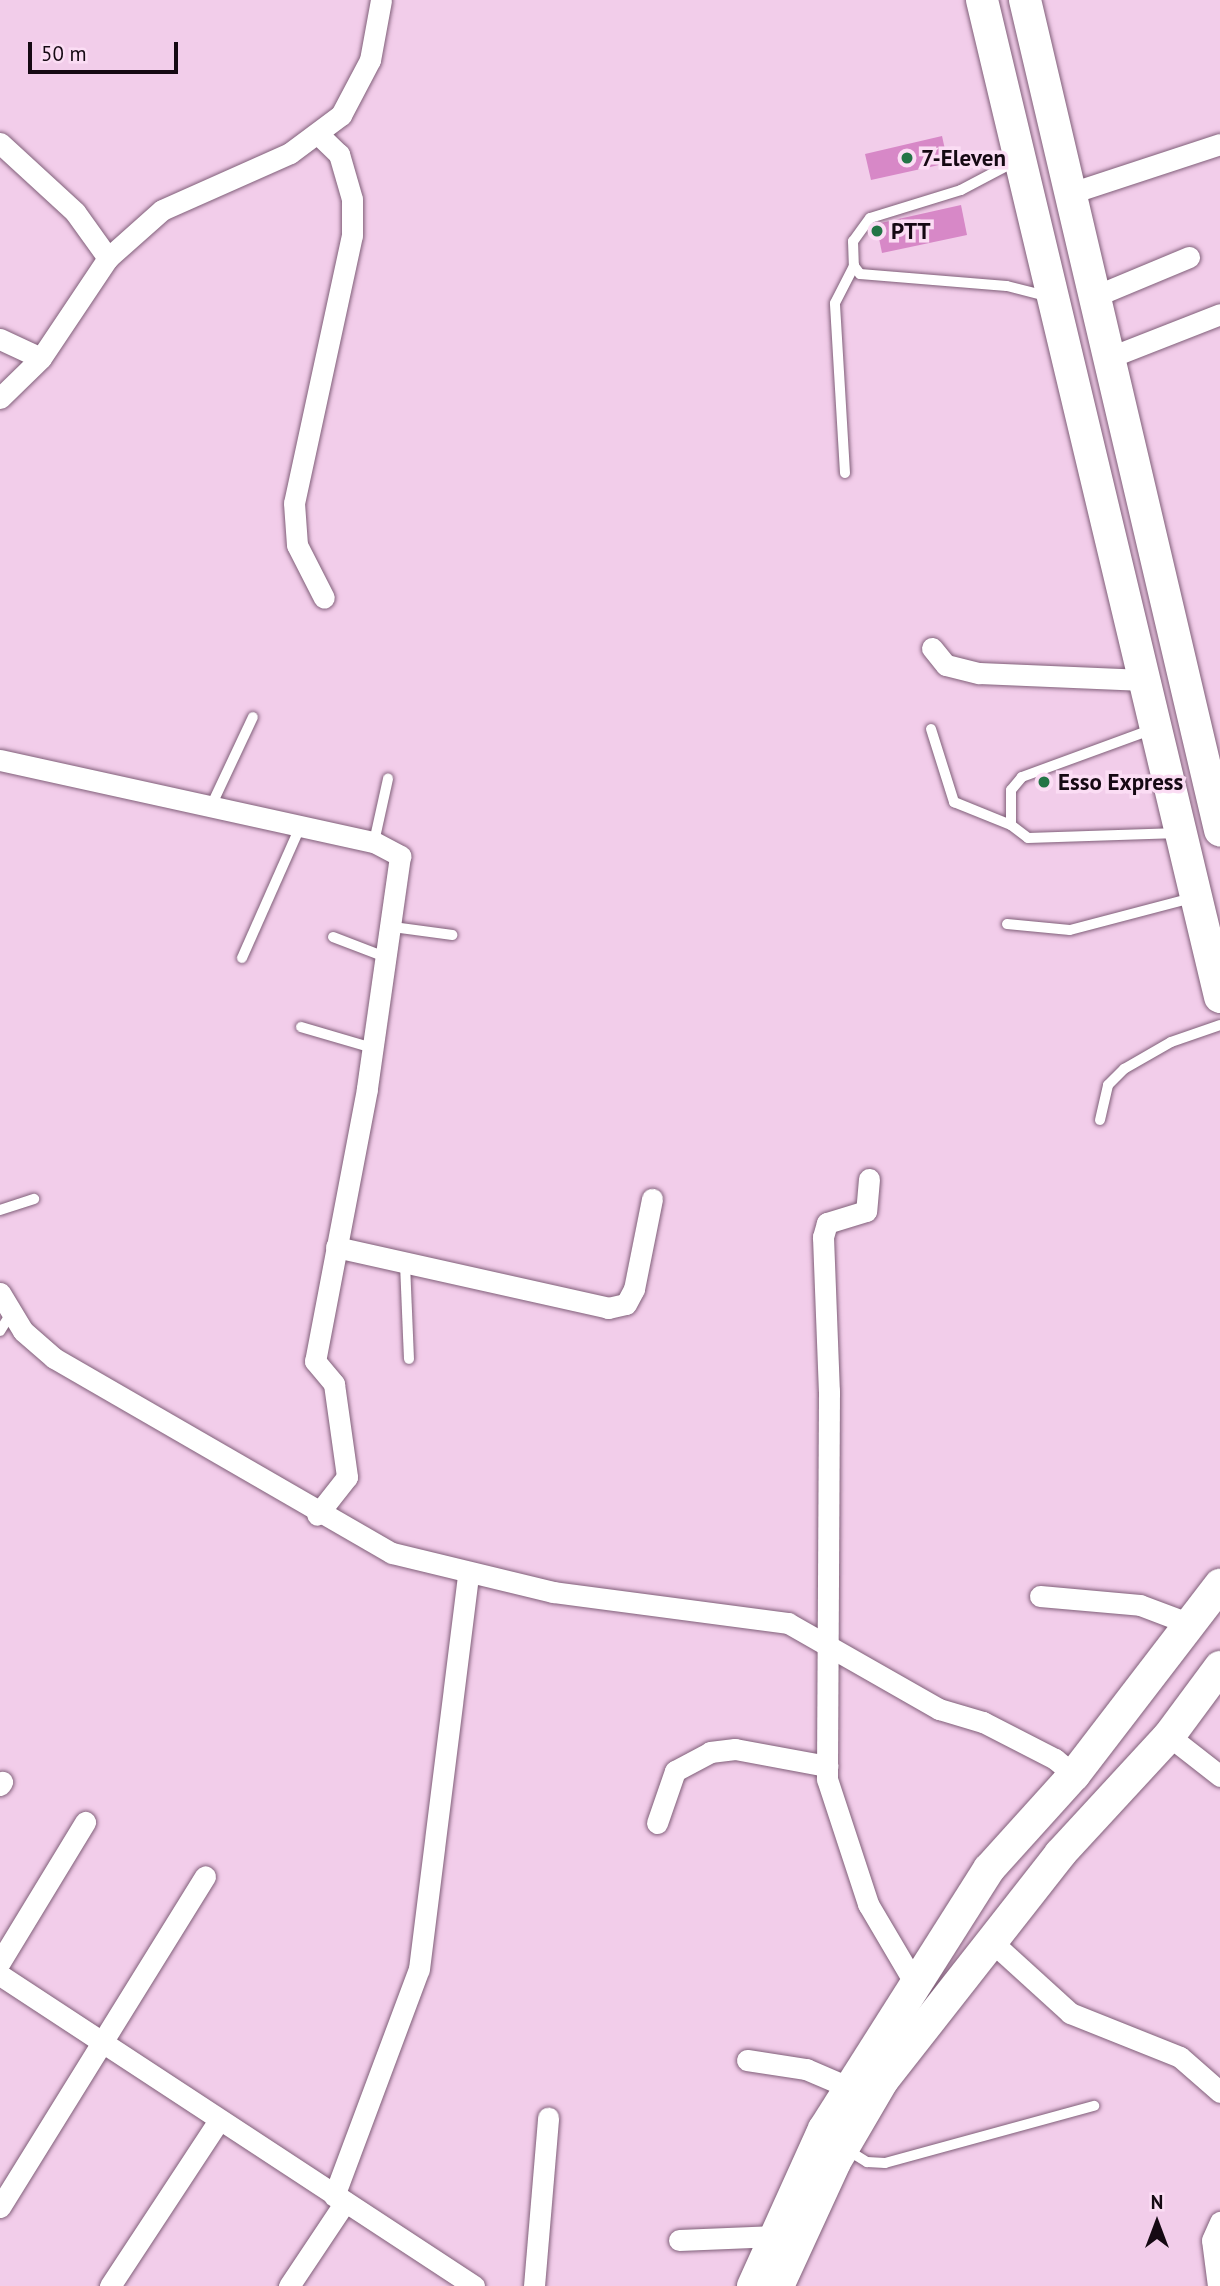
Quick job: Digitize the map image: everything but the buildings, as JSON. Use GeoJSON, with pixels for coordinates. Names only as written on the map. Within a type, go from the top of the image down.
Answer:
{"type":"FeatureCollection","features":[{"type":"Feature","properties":{"kind":"main road"},"geometry":{"type":"LineString","coordinates":[[982,0],[1220,997]]}},
{"type":"Feature","properties":{"kind":"main road"},"geometry":{"type":"LineString","coordinates":[[1025,0],[1068,194],[1220,830]]}},
{"type":"Feature","properties":{"kind":"main road"},"geometry":{"type":"LineString","coordinates":[[753,2286],[848,2087],[989,1869],[1074,1775],[1193,1625],[1220,1585]]}},
{"type":"Feature","properties":{"kind":"main road"},"geometry":{"type":"LineString","coordinates":[[778,2286],[843,2148],[883,2080],[991,1941],[1169,1736],[1220,1667]]}},
{"type":"Feature","properties":{"kind":"street"},"geometry":{"type":"LineString","coordinates":[[0,398],[41,358],[108,258],[162,210],[319,135],[341,115],[370,60],[381,0]]}},
{"type":"Feature","properties":{"kind":"street"},"geometry":{"type":"LineString","coordinates":[[319,135],[338,154],[352,199],[352,235],[294,503],[298,545],[324,598]]}},
{"type":"Feature","properties":{"kind":"street"},"geometry":{"type":"LineString","coordinates":[[0,143],[75,212],[108,258]]}},
{"type":"Feature","properties":{"kind":"street"},"geometry":{"type":"LineString","coordinates":[[1068,194],[1220,144]]}},
{"type":"Feature","properties":{"kind":"street"},"geometry":{"type":"LineString","coordinates":[[1093,297],[1189,257]]}},
{"type":"Feature","properties":{"kind":"street"},"geometry":{"type":"LineString","coordinates":[[1108,358],[1220,314]]}},
{"type":"Feature","properties":{"kind":"street"},"geometry":{"type":"LineString","coordinates":[[0,339],[41,358]]}},
{"type":"Feature","properties":{"kind":"street"},"geometry":{"type":"LineString","coordinates":[[932,648],[946,665],[979,673],[1144,680]]}},
{"type":"Feature","properties":{"kind":"street"},"geometry":{"type":"LineString","coordinates":[[0,760],[212,804],[374,842],[400,856],[393,927],[373,1048],[315,1361],[334,1384],[347,1477],[317,1515]]}},
{"type":"Feature","properties":{"kind":"street"},"geometry":{"type":"LineString","coordinates":[[869,1179],[866,1211],[827,1223],[823,1237],[829,1391],[827,1766],[840,1828],[869,1904],[914,1982]]}},
{"type":"Feature","properties":{"kind":"street"},"geometry":{"type":"LineString","coordinates":[[336,1247],[608,1308],[626,1304],[652,1199]]}},
{"type":"Feature","properties":{"kind":"street"},"geometry":{"type":"LineString","coordinates":[[0,1293],[12,1312],[54,1358],[317,1515],[392,1553],[468,1574],[553,1592],[733,1612],[826,1640],[939,1709],[983,1722],[1074,1775]]}},
{"type":"Feature","properties":{"kind":"street"},"geometry":{"type":"LineString","coordinates":[[289,2286],[340,2199],[419,1969],[468,1574]]}},
{"type":"Feature","properties":{"kind":"street"},"geometry":{"type":"LineString","coordinates":[[1040,1596],[1140,1605],[1193,1625]]}},
{"type":"Feature","properties":{"kind":"street"},"geometry":{"type":"LineString","coordinates":[[1169,1736],[1220,1776]]}},
{"type":"Feature","properties":{"kind":"street"},"geometry":{"type":"LineString","coordinates":[[657,1823],[675,1771],[710,1752],[735,1749],[827,1766]]}},
{"type":"Feature","properties":{"kind":"street"},"geometry":{"type":"LineString","coordinates":[[0,1962],[85,1822]]}},
{"type":"Feature","properties":{"kind":"street"},"geometry":{"type":"LineString","coordinates":[[0,2207],[105,2045],[205,1876]]}},
{"type":"Feature","properties":{"kind":"street"},"geometry":{"type":"LineString","coordinates":[[991,1941],[1070,2013],[1180,2057],[1220,2092]]}},
{"type":"Feature","properties":{"kind":"street"},"geometry":{"type":"LineString","coordinates":[[0,1975],[474,2286]]}},
{"type":"Feature","properties":{"kind":"street"},"geometry":{"type":"LineString","coordinates":[[747,2060],[806,2069],[848,2087]]}},
{"type":"Feature","properties":{"kind":"street"},"geometry":{"type":"LineString","coordinates":[[534,2286],[548,2118]]}},
{"type":"Feature","properties":{"kind":"street"},"geometry":{"type":"LineString","coordinates":[[110,2286],[219,2120]]}},
{"type":"Feature","properties":{"kind":"street"},"geometry":{"type":"LineString","coordinates":[[1218,2286],[1212,2240],[1220,2222]]}},
{"type":"Feature","properties":{"kind":"street"},"geometry":{"type":"LineString","coordinates":[[679,2240],[776,2236]]}},
{"type":"Feature","properties":{"kind":"lane"},"geometry":{"type":"LineString","coordinates":[[845,474],[835,303],[854,265],[853,241],[870,218],[961,190],[1007,170],[1018,158]]}},
{"type":"Feature","properties":{"kind":"lane"},"geometry":{"type":"LineString","coordinates":[[854,265],[860,274],[1007,286],[1052,298]]}},
{"type":"Feature","properties":{"kind":"lane"},"geometry":{"type":"LineString","coordinates":[[212,804],[253,718]]}},
{"type":"Feature","properties":{"kind":"lane"},"geometry":{"type":"LineString","coordinates":[[1011,825],[1011,790],[1022,777],[1156,728]]}},
{"type":"Feature","properties":{"kind":"lane"},"geometry":{"type":"LineString","coordinates":[[931,729],[954,802],[1011,825],[1028,838],[1181,832]]}},
{"type":"Feature","properties":{"kind":"lane"},"geometry":{"type":"LineString","coordinates":[[374,842],[388,779]]}},
{"type":"Feature","properties":{"kind":"lane"},"geometry":{"type":"LineString","coordinates":[[242,958],[301,825]]}},
{"type":"Feature","properties":{"kind":"lane"},"geometry":{"type":"LineString","coordinates":[[1007,924],[1070,930],[1196,897]]}},
{"type":"Feature","properties":{"kind":"lane"},"geometry":{"type":"LineString","coordinates":[[393,927],[452,935]]}},
{"type":"Feature","properties":{"kind":"lane"},"geometry":{"type":"LineString","coordinates":[[333,937],[388,958]]}},
{"type":"Feature","properties":{"kind":"lane"},"geometry":{"type":"LineString","coordinates":[[1100,1120],[1108,1085],[1124,1069],[1171,1042],[1220,1025]]}},
{"type":"Feature","properties":{"kind":"lane"},"geometry":{"type":"LineString","coordinates":[[301,1027],[373,1048]]}},
{"type":"Feature","properties":{"kind":"lane"},"geometry":{"type":"LineString","coordinates":[[0,1210],[34,1199]]}},
{"type":"Feature","properties":{"kind":"lane"},"geometry":{"type":"LineString","coordinates":[[405,1264],[409,1359]]}},
{"type":"Feature","properties":{"kind":"lane"},"geometry":{"type":"LineString","coordinates":[[0,1331],[12,1312]]}},
{"type":"Feature","properties":{"kind":"lane"},"geometry":{"type":"LineString","coordinates":[[843,2148],[867,2162],[885,2163],[1094,2106]]}},
{"type":"Feature","properties":{"kind":"place","name":"7-Eleven"},"geometry":{"type":"Point","coordinates":[907,158]}},
{"type":"Feature","properties":{"kind":"place","name":"PTT"},"geometry":{"type":"Point","coordinates":[877,231]}},
{"type":"Feature","properties":{"kind":"place","name":"Esso Express"},"geometry":{"type":"Point","coordinates":[1044,782]}}]}
